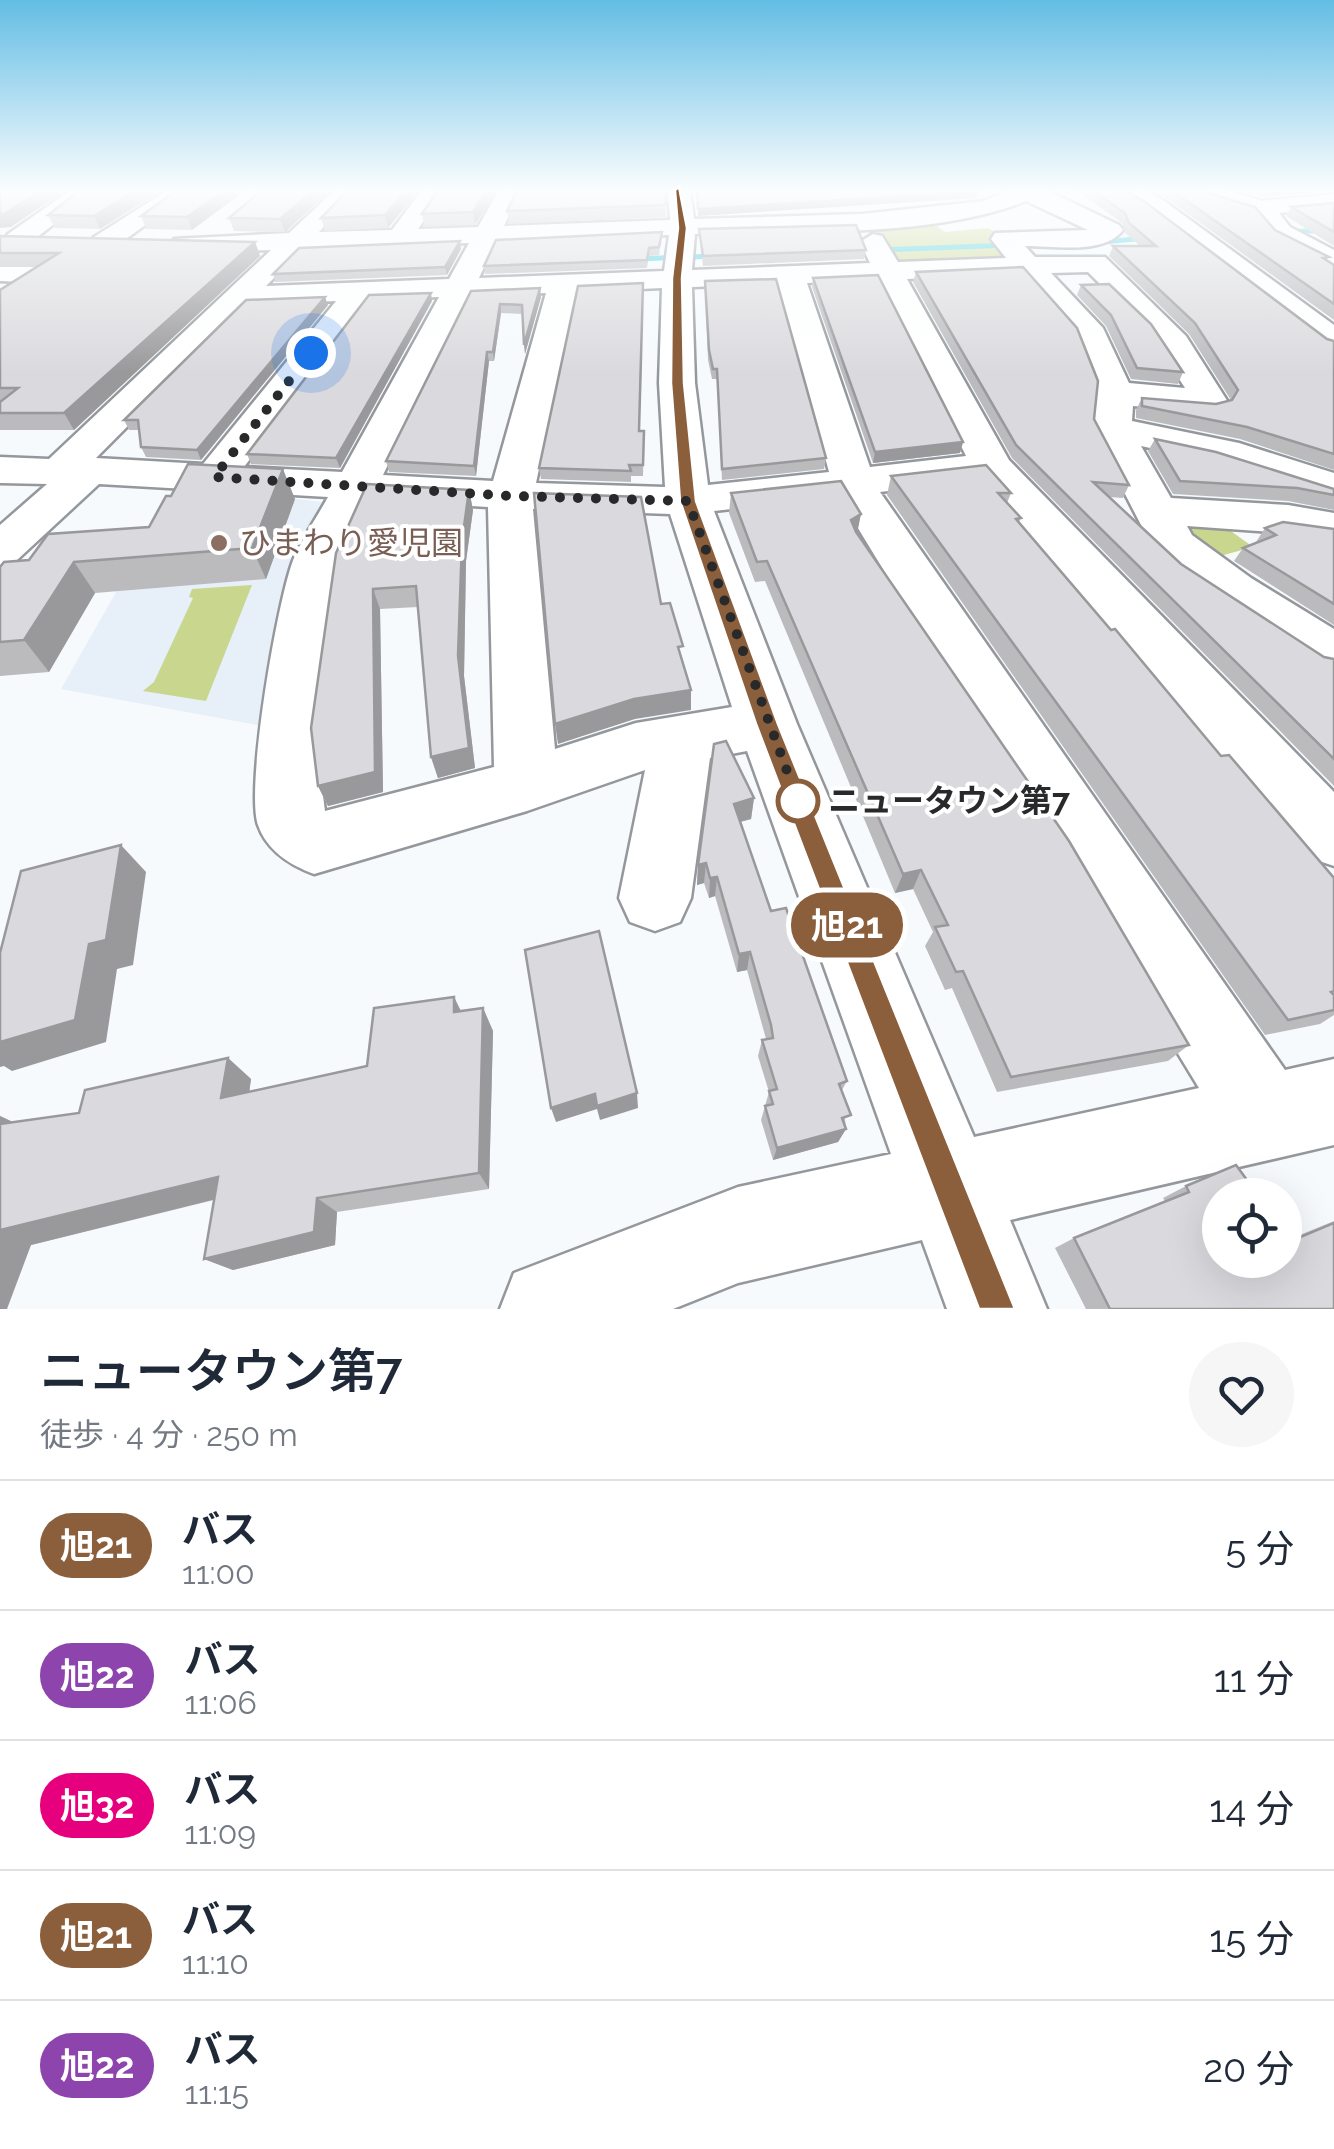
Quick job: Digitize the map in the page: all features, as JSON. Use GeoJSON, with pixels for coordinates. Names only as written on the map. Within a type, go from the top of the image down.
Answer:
{"type":"FeatureCollection","features":[{"type":"Feature","properties":{"kind":"street"},"geometry":{"type":"LineString","coordinates":[[0,550],[243,282],[283,251]]}},
{"type":"Feature","properties":{"kind":"street"},"geometry":{"type":"LineString","coordinates":[[478,251],[317,561],[286,749],[290,822],[314,844],[527,785],[636,747],[767,724]]}},
{"type":"Feature","properties":{"kind":"street"},"geometry":{"type":"LineString","coordinates":[[243,282],[360,291],[562,283],[646,251]]}},
{"type":"Feature","properties":{"kind":"street"},"geometry":{"type":"LineString","coordinates":[[680,251],[677,383],[688,501],[767,724],[997,1309]]}},
{"type":"Feature","properties":{"kind":"street"},"geometry":{"type":"LineString","coordinates":[[550,1309],[738,1235],[1301,1110],[854,485],[783,251]]}},
{"type":"Feature","properties":{"kind":"street"},"geometry":{"type":"LineString","coordinates":[[878,251],[992,466],[1069,532],[1334,836]]}},
{"type":"Feature","properties":{"kind":"street"},"geometry":{"type":"LineString","coordinates":[[964,251],[1029,264],[1095,263],[1160,322],[1196,369],[1210,402],[1114,412]]}},
{"type":"Feature","properties":{"kind":"street"},"geometry":{"type":"LineString","coordinates":[[1016,251],[1091,334],[1150,521],[1172,544],[1233,590],[1334,654]]}},
{"type":"Feature","properties":{"kind":"street"},"geometry":{"type":"LineString","coordinates":[[1216,251],[1334,341]]}},
{"type":"Feature","properties":{"kind":"street"},"geometry":{"type":"LineString","coordinates":[[0,272],[139,277]]}},
{"type":"Feature","properties":{"kind":"street"},"geometry":{"type":"LineString","coordinates":[[527,785],[510,544],[511,496],[562,283]]}},
{"type":"Feature","properties":{"kind":"street"},"geometry":{"type":"LineString","coordinates":[[214,477],[360,291]]}},
{"type":"Feature","properties":{"kind":"street"},"geometry":{"type":"LineString","coordinates":[[1114,412],[1184,440],[1253,456],[1334,488]]}},
{"type":"Feature","properties":{"kind":"street"},"geometry":{"type":"LineString","coordinates":[[0,470],[38,474],[76,469],[356,488],[688,501],[854,485],[992,466]]}},
{"type":"Feature","properties":{"kind":"street"},"geometry":{"type":"LineString","coordinates":[[1150,521],[1288,519],[1334,527]]}},
{"type":"Feature","properties":{"kind":"street"},"geometry":{"type":"LineString","coordinates":[[655,898],[682,739]]}},
{"type":"Feature","properties":{"kind":"shaded area"},"geometry":{"type":"Polygon","coordinates":[[[177,485],[330,503],[273,728],[61,689],[177,485]]]}},
{"type":"Feature","properties":{"kind":"green space"},"geometry":{"type":"Polygon","coordinates":[[[886,251],[1003,251],[1010,257],[901,262],[886,251]]]}},
{"type":"Feature","properties":{"kind":"green space"},"geometry":{"type":"Polygon","coordinates":[[[1166,522],[1224,526],[1253,547],[1202,561],[1166,522]]]}},
{"type":"Feature","properties":{"kind":"green space"},"geometry":{"type":"Polygon","coordinates":[[[252,585],[206,701],[143,691],[154,682],[193,598],[189,597],[192,589],[252,585]]]}},
{"type":"Feature","properties":{"kind":"building"},"geometry":{"type":"Polygon","coordinates":[[[245,251],[64,413],[0,413],[0,402],[18,388],[0,388],[0,290],[59,253],[0,253],[245,251]]]}},
{"type":"Feature","properties":{"kind":"building"},"geometry":{"type":"Polygon","coordinates":[[[296,251],[454,251],[445,267],[273,274],[296,251]]]}},
{"type":"Feature","properties":{"kind":"building"},"geometry":{"type":"Polygon","coordinates":[[[491,251],[648,251],[647,260],[484,266],[491,251]]]}},
{"type":"Feature","properties":{"kind":"building"},"geometry":{"type":"Polygon","coordinates":[[[702,251],[836,251],[703,256],[702,251]]]}},
{"type":"Feature","properties":{"kind":"building"},"geometry":{"type":"Polygon","coordinates":[[[1118,251],[1210,251],[1334,341],[1334,454],[1247,427],[1142,406],[1142,398],[1216,404],[1232,400],[1238,390],[1195,323],[1118,251]]]}},
{"type":"Feature","properties":{"kind":"building"},"geometry":{"type":"Polygon","coordinates":[[[1258,251],[1317,251],[1329,257],[1323,258],[1334,265],[1334,304],[1258,251]]]}},
{"type":"Feature","properties":{"kind":"building"},"geometry":{"type":"Polygon","coordinates":[[[1023,267],[1077,328],[1098,381],[1094,419],[1129,485],[1093,482],[1181,564],[1324,657],[1334,659],[1334,759],[1016,445],[916,272],[1023,267]]]}},
{"type":"Feature","properties":{"kind":"building"},"geometry":{"type":"Polygon","coordinates":[[[878,275],[963,442],[875,452],[813,278],[878,275]]]}},
{"type":"Feature","properties":{"kind":"building"},"geometry":{"type":"Polygon","coordinates":[[[776,279],[826,458],[722,469],[717,369],[713,369],[709,350],[705,281],[776,279]]]}},
{"type":"Feature","properties":{"kind":"building"},"geometry":{"type":"Polygon","coordinates":[[[643,283],[639,431],[644,431],[643,465],[629,465],[631,471],[539,468],[578,286],[643,283]]]}},
{"type":"Feature","properties":{"kind":"building"},"geometry":{"type":"Polygon","coordinates":[[[1109,284],[1151,324],[1183,372],[1137,368],[1111,315],[1081,285],[1109,284]]]}},
{"type":"Feature","properties":{"kind":"building"},"geometry":{"type":"Polygon","coordinates":[[[540,288],[524,345],[522,305],[500,304],[493,352],[487,352],[474,466],[386,461],[471,291],[540,288]]]}},
{"type":"Feature","properties":{"kind":"building"},"geometry":{"type":"Polygon","coordinates":[[[431,293],[336,458],[247,454],[369,295],[431,293]]]}},
{"type":"Feature","properties":{"kind":"building"},"geometry":{"type":"Polygon","coordinates":[[[325,297],[197,450],[141,447],[138,420],[124,420],[246,300],[325,297]]]}},
{"type":"Feature","properties":{"kind":"building"},"geometry":{"type":"Polygon","coordinates":[[[1155,439],[1216,452],[1334,489],[1334,495],[1297,488],[1180,481],[1155,439]]]}},
{"type":"Feature","properties":{"kind":"building"},"geometry":{"type":"Polygon","coordinates":[[[188,464],[283,469],[252,548],[74,562],[24,640],[0,642],[0,567],[4,562],[29,560],[48,534],[149,527],[188,464]]]}},
{"type":"Feature","properties":{"kind":"building"},"geometry":{"type":"Polygon","coordinates":[[[986,465],[1011,493],[998,493],[1021,518],[1016,519],[1221,756],[1229,755],[1334,878],[1334,1010],[1288,1020],[891,476],[986,465]]]}},
{"type":"Feature","properties":{"kind":"building"},"geometry":{"type":"Polygon","coordinates":[[[841,481],[861,514],[851,520],[856,532],[1069,841],[1189,1045],[1011,1077],[963,971],[956,972],[935,927],[948,925],[921,870],[903,874],[767,561],[757,562],[731,493],[841,481]]]}},
{"type":"Feature","properties":{"kind":"building"},"geometry":{"type":"Polygon","coordinates":[[[367,484],[469,490],[462,541],[458,656],[469,748],[431,757],[416,586],[373,589],[375,772],[318,786],[311,728],[336,553],[367,484]]]}},
{"type":"Feature","properties":{"kind":"building"},"geometry":{"type":"Polygon","coordinates":[[[534,493],[641,497],[661,604],[670,603],[691,690],[634,699],[555,724],[534,493]]]}},
{"type":"Feature","properties":{"kind":"building"},"geometry":{"type":"Polygon","coordinates":[[[1283,522],[1334,529],[1334,604],[1243,548],[1276,535],[1265,528],[1283,522]]]}},
{"type":"Feature","properties":{"kind":"building"},"geometry":{"type":"Polygon","coordinates":[[[726,741],[754,798],[734,804],[771,911],[786,908],[847,1081],[839,1084],[851,1115],[842,1118],[846,1129],[777,1148],[765,1106],[773,1104],[769,1091],[777,1089],[762,1040],[773,1038],[771,1025],[750,952],[739,954],[717,877],[710,878],[706,863],[698,865],[714,744],[726,741]]]}},
{"type":"Feature","properties":{"kind":"building"},"geometry":{"type":"Polygon","coordinates":[[[121,845],[106,940],[89,944],[75,1020],[0,1042],[0,953],[21,871],[121,845]]]}},
{"type":"Feature","properties":{"kind":"building"},"geometry":{"type":"Polygon","coordinates":[[[599,931],[637,1093],[597,1106],[595,1094],[551,1108],[525,950],[599,931]]]}},
{"type":"Feature","properties":{"kind":"building"},"geometry":{"type":"Polygon","coordinates":[[[454,997],[454,1012],[483,1008],[479,1173],[317,1198],[314,1232],[204,1259],[218,1177],[0,1230],[0,1124],[79,1113],[85,1090],[228,1058],[221,1098],[367,1066],[374,1008],[454,997]]]}},
{"type":"Feature","properties":{"kind":"building"},"geometry":{"type":"Polygon","coordinates":[[[1236,1165],[1246,1178],[1205,1178],[1236,1165]]]}},
{"type":"Feature","properties":{"kind":"building"},"geometry":{"type":"Polygon","coordinates":[[[1202,1179],[1202,1278],[1302,1278],[1302,1236],[1334,1223],[1334,1309],[1110,1309],[1074,1238],[1189,1192],[1186,1186],[1202,1179]]]}},
{"type":"Feature","properties":{"kind":"waterway"},"geometry":{"type":"LineString","coordinates":[[634,259],[715,256]]}},
{"type":"Feature","properties":{"kind":"bus line","name":"旭21"},"geometry":{"type":"LineString","coordinates":[[680,251],[677,383],[688,501],[767,724],[997,1309]]}},
{"type":"Feature","properties":{"kind":"place","name":"ひまわり愛児園"},"geometry":{"type":"Point","coordinates":[219,543]}},
{"type":"Feature","properties":{"kind":"place","name":"ニュータウン第7"},"geometry":{"type":"Point","coordinates":[798,801]}},
{"type":"Feature","properties":{"kind":"route"},"geometry":{"type":"LineString","coordinates":[[311,353],[214,477],[511,496],[688,501],[798,801]]}}]}
